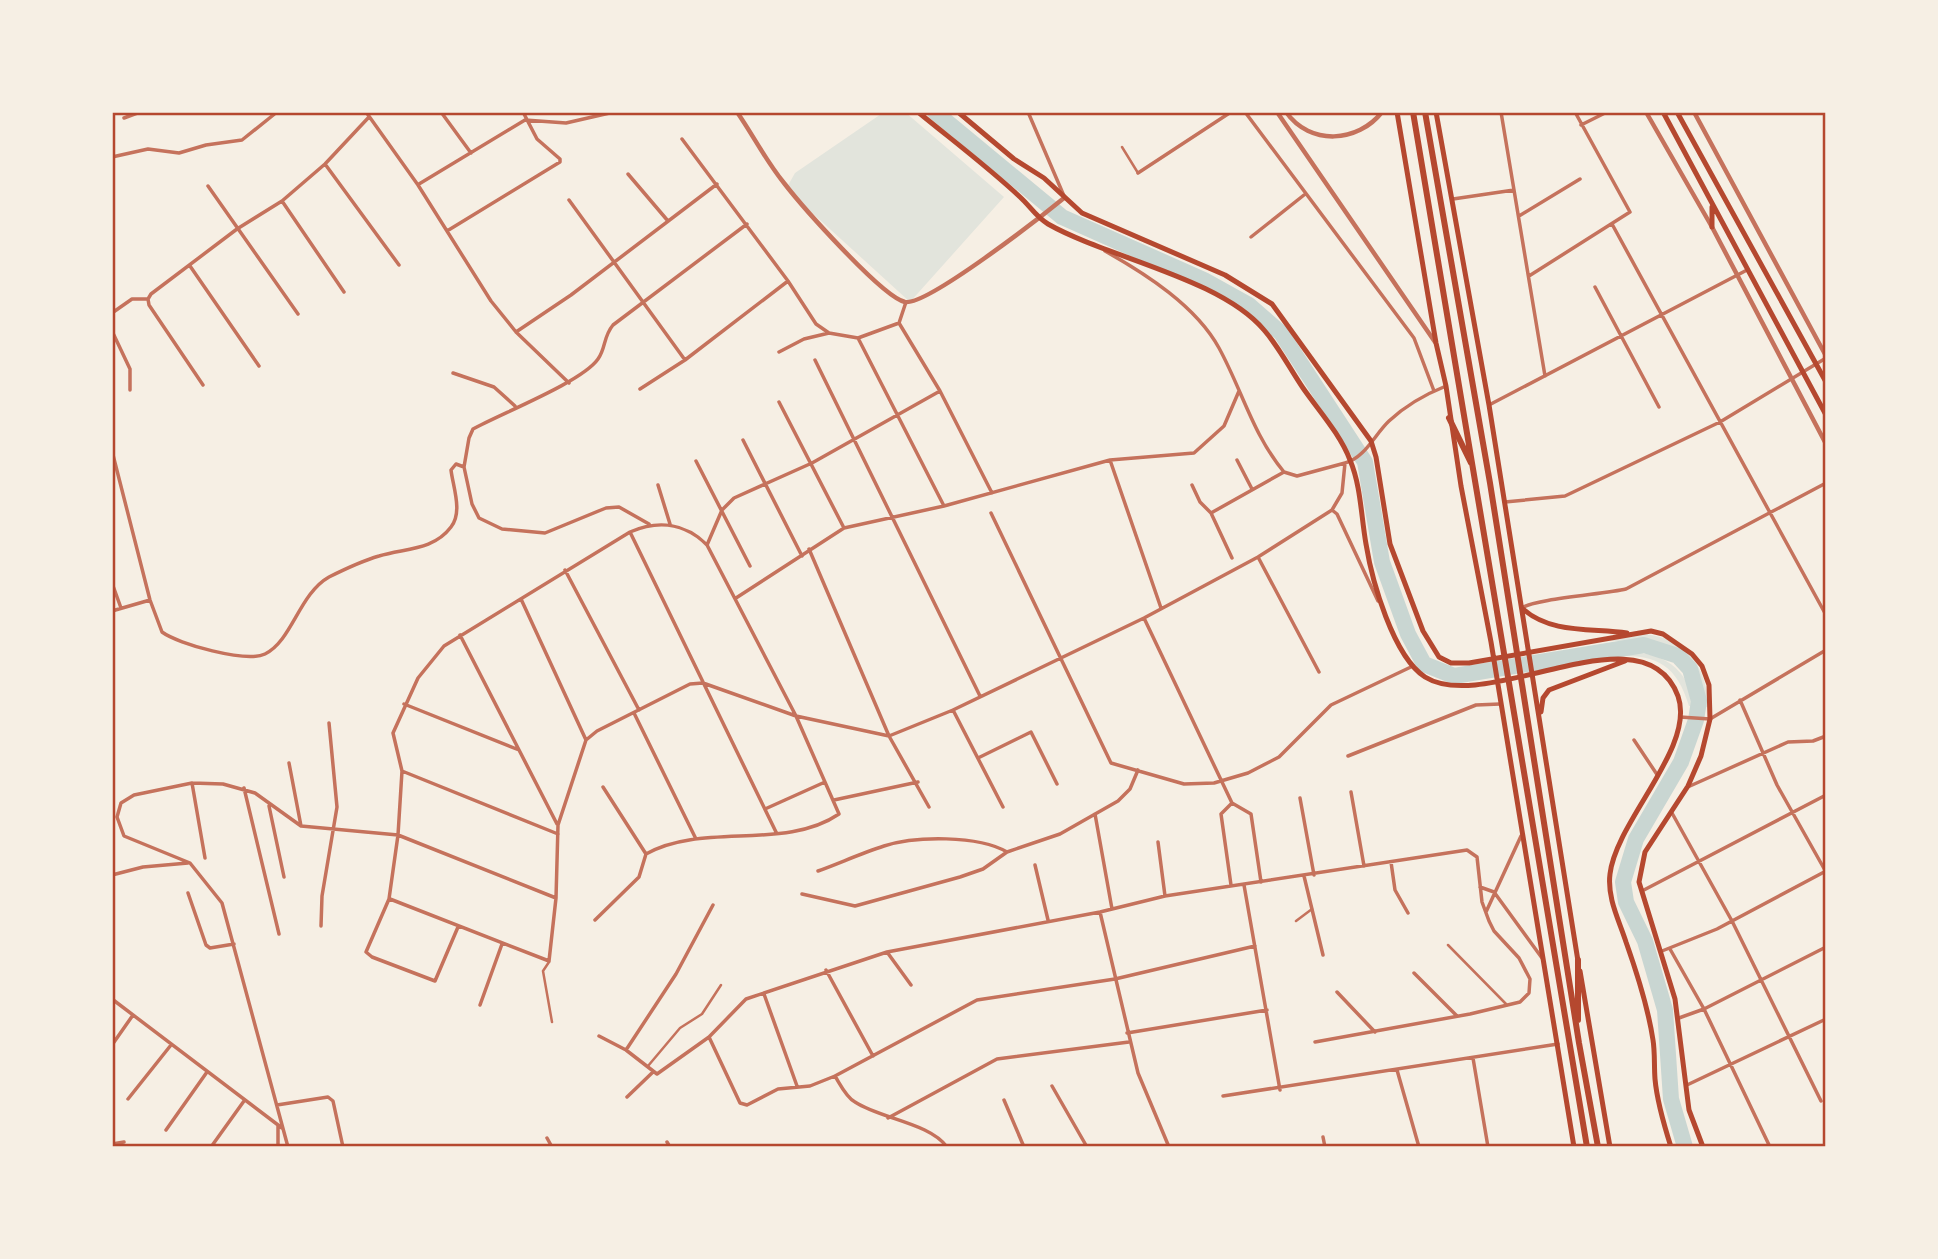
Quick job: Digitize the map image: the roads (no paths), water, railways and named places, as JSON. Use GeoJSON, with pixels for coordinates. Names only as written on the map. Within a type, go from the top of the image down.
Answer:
{"type":"FeatureCollection","features":[{"type":"Feature","properties":{"kind":"highway"},"geometry":{"type":"LineString","coordinates":[[1413,112],[1587,1147]]}},
{"type":"Feature","properties":{"kind":"highway"},"geometry":{"type":"LineString","coordinates":[[1425,112],[1598,1147]]}},
{"type":"Feature","properties":{"kind":"highway"},"geometry":{"type":"LineString","coordinates":[[1449,418],[1475,471]]}},
{"type":"Feature","properties":{"kind":"highway"},"geometry":{"type":"LineString","coordinates":[[1578,960],[1579,1043]]}},
{"type":"Feature","properties":{"kind":"main road"},"geometry":{"type":"LineString","coordinates":[[918,112],[1040,216],[1082,240],[1203,289],[1249,316],[1276,345],[1350,461],[1370,565],[1388,617],[1404,657],[1427,678],[1460,686],[1550,669],[1627,660],[1650,663],[1663,671],[1680,701],[1680,717],[1659,777],[1626,825],[1615,849],[1609,889],[1650,1026],[1655,1083],[1671,1147]]}},
{"type":"Feature","properties":{"kind":"main road"},"geometry":{"type":"LineString","coordinates":[[958,112],[1014,159],[1044,178],[1061,200],[1082,213],[1225,275],[1272,304],[1369,443],[1394,555],[1423,631],[1439,657],[1451,663],[1469,663],[1651,631],[1663,634],[1692,654],[1702,666],[1709,685],[1701,756],[1688,786],[1645,852],[1639,870],[1641,891],[1662,951],[1679,1018],[1689,1110],[1703,1147]]}},
{"type":"Feature","properties":{"kind":"main road"},"geometry":{"type":"LineString","coordinates":[[1397,112],[1436,343],[1446,386],[1449,418],[1491,642],[1574,1147]]}},
{"type":"Feature","properties":{"kind":"main road"},"geometry":{"type":"LineString","coordinates":[[1436,112],[1489,405],[1578,960],[1611,1147]]}},
{"type":"Feature","properties":{"kind":"main road"},"geometry":{"type":"LineString","coordinates":[[1663,112],[1826,415]]}},
{"type":"Feature","properties":{"kind":"main road"},"geometry":{"type":"LineString","coordinates":[[1677,112],[1826,382]]}},
{"type":"Feature","properties":{"kind":"main road"},"geometry":{"type":"LineString","coordinates":[[1680,145],[1692,139]]}},
{"type":"Feature","properties":{"kind":"main road"},"geometry":{"type":"LineString","coordinates":[[1712,204],[1712,227]]}},
{"type":"Feature","properties":{"kind":"main road"},"geometry":{"type":"LineString","coordinates":[[1522,608],[1540,621],[1558,626],[1630,633]]}},
{"type":"Feature","properties":{"kind":"main road"},"geometry":{"type":"LineString","coordinates":[[1543,736],[1542,698],[1549,690],[1627,660]]}},
{"type":"Feature","properties":{"kind":"street"},"geometry":{"type":"LineString","coordinates":[[124,118],[140,112]]}},
{"type":"Feature","properties":{"kind":"street"},"geometry":{"type":"LineString","coordinates":[[112,158],[148,149],[179,153],[206,145],[242,140],[277,112]]}},
{"type":"Feature","properties":{"kind":"street"},"geometry":{"type":"LineString","coordinates":[[366,112],[418,185],[491,301],[516,332],[569,383]]}},
{"type":"Feature","properties":{"kind":"street"},"geometry":{"type":"LineString","coordinates":[[441,112],[471,152]]}},
{"type":"Feature","properties":{"kind":"street"},"geometry":{"type":"LineString","coordinates":[[447,232],[560,162],[560,159],[537,139],[524,120],[523,112]]}},
{"type":"Feature","properties":{"kind":"street"},"geometry":{"type":"LineString","coordinates":[[418,185],[524,120],[566,123],[614,112]]}},
{"type":"Feature","properties":{"kind":"street"},"geometry":{"type":"LineString","coordinates":[[737,112],[783,183],[856,262],[892,295],[906,302],[917,300],[971,268],[1061,200],[1064,191],[1028,112]]}},
{"type":"Feature","properties":{"kind":"street"},"geometry":{"type":"LineString","coordinates":[[1122,147],[1138,173],[1231,112]]}},
{"type":"Feature","properties":{"kind":"street"},"geometry":{"type":"LineString","coordinates":[[1245,112],[1415,338],[1434,391]]}},
{"type":"Feature","properties":{"kind":"street"},"geometry":{"type":"LineString","coordinates":[[1277,112],[1436,343]]}},
{"type":"Feature","properties":{"kind":"street"},"geometry":{"type":"LineString","coordinates":[[1286,112],[1300,128],[1314,134],[1348,137],[1373,123],[1382,112]]}},
{"type":"Feature","properties":{"kind":"street"},"geometry":{"type":"LineString","coordinates":[[1501,112],[1545,376]]}},
{"type":"Feature","properties":{"kind":"street"},"geometry":{"type":"LineString","coordinates":[[1529,276],[1630,212],[1575,112]]}},
{"type":"Feature","properties":{"kind":"street"},"geometry":{"type":"LineString","coordinates":[[1581,124],[1606,112]]}},
{"type":"Feature","properties":{"kind":"street"},"geometry":{"type":"LineString","coordinates":[[1646,112],[1712,227],[1734,274],[1826,444]]}},
{"type":"Feature","properties":{"kind":"street"},"geometry":{"type":"LineString","coordinates":[[1505,502],[1565,496],[1720,422],[1826,357],[1695,112],[1681,119]]}},
{"type":"Feature","properties":{"kind":"street"},"geometry":{"type":"LineString","coordinates":[[202,385],[149,305],[151,293],[237,229],[282,201],[325,164],[370,117]]}},
{"type":"Feature","properties":{"kind":"street"},"geometry":{"type":"LineString","coordinates":[[682,139],[747,224],[816,324],[829,333]]}},
{"type":"Feature","properties":{"kind":"street"},"geometry":{"type":"LineString","coordinates":[[325,164],[399,265]]}},
{"type":"Feature","properties":{"kind":"street"},"geometry":{"type":"LineString","coordinates":[[628,174],[668,221]]}},
{"type":"Feature","properties":{"kind":"street"},"geometry":{"type":"LineString","coordinates":[[1519,216],[1580,179]]}},
{"type":"Feature","properties":{"kind":"street"},"geometry":{"type":"LineString","coordinates":[[516,332],[571,295],[717,184]]}},
{"type":"Feature","properties":{"kind":"street"},"geometry":{"type":"LineString","coordinates":[[208,186],[298,314]]}},
{"type":"Feature","properties":{"kind":"street"},"geometry":{"type":"LineString","coordinates":[[1451,199],[1514,190]]}},
{"type":"Feature","properties":{"kind":"street"},"geometry":{"type":"LineString","coordinates":[[1251,237],[1305,195]]}},
{"type":"Feature","properties":{"kind":"street"},"geometry":{"type":"LineString","coordinates":[[569,200],[685,360]]}},
{"type":"Feature","properties":{"kind":"street"},"geometry":{"type":"LineString","coordinates":[[282,201],[344,292]]}},
{"type":"Feature","properties":{"kind":"street"},"geometry":{"type":"LineString","coordinates":[[649,524],[619,507],[606,508],[545,533],[502,529],[479,518],[472,504],[464,467],[473,429],[516,406],[569,383],[597,361],[602,351],[604,336],[613,325],[747,224]]}},
{"type":"Feature","properties":{"kind":"street"},"geometry":{"type":"LineString","coordinates":[[1612,224],[1826,615]]}},
{"type":"Feature","properties":{"kind":"street"},"geometry":{"type":"LineString","coordinates":[[1082,240],[1136,271],[1202,323],[1218,345],[1251,421],[1284,472],[1297,476],[1350,461],[1388,421],[1446,386]]}},
{"type":"Feature","properties":{"kind":"street"},"geometry":{"type":"LineString","coordinates":[[190,265],[259,366]]}},
{"type":"Feature","properties":{"kind":"street"},"geometry":{"type":"LineString","coordinates":[[1489,405],[1734,274],[1747,270]]}},
{"type":"Feature","properties":{"kind":"street"},"geometry":{"type":"LineString","coordinates":[[640,389],[685,360],[788,281]]}},
{"type":"Feature","properties":{"kind":"street"},"geometry":{"type":"LineString","coordinates":[[1595,288],[1659,407]]}},
{"type":"Feature","properties":{"kind":"street"},"geometry":{"type":"LineString","coordinates":[[112,313],[132,299],[148,299]]}},
{"type":"Feature","properties":{"kind":"street"},"geometry":{"type":"LineString","coordinates":[[779,352],[804,339],[829,333],[858,338],[899,323],[904,315],[906,302]]}},
{"type":"Feature","properties":{"kind":"street"},"geometry":{"type":"LineString","coordinates":[[899,323],[940,391],[992,493]]}},
{"type":"Feature","properties":{"kind":"street"},"geometry":{"type":"LineString","coordinates":[[112,331],[130,369],[130,390]]}},
{"type":"Feature","properties":{"kind":"street"},"geometry":{"type":"LineString","coordinates":[[858,338],[896,417],[944,506]]}},
{"type":"Feature","properties":{"kind":"street"},"geometry":{"type":"LineString","coordinates":[[815,360],[981,696]]}},
{"type":"Feature","properties":{"kind":"street"},"geometry":{"type":"LineString","coordinates":[[453,373],[494,387],[516,406]]}},
{"type":"Feature","properties":{"kind":"street"},"geometry":{"type":"LineString","coordinates":[[707,545],[722,510],[734,498],[766,486],[812,463],[940,391]]}},
{"type":"Feature","properties":{"kind":"street"},"geometry":{"type":"LineString","coordinates":[[736,598],[844,528],[894,519],[1110,460],[1194,453],[1224,426],[1239,391]]}},
{"type":"Feature","properties":{"kind":"street"},"geometry":{"type":"LineString","coordinates":[[779,402],[844,528]]}},
{"type":"Feature","properties":{"kind":"street"},"geometry":{"type":"LineString","coordinates":[[743,440],[802,556]]}},
{"type":"Feature","properties":{"kind":"street"},"geometry":{"type":"LineString","coordinates":[[112,451],[159,628],[168,637],[245,657],[267,653],[286,631],[301,605],[323,581],[382,555],[420,548],[450,528],[457,511],[451,470],[456,464],[464,467]]}},
{"type":"Feature","properties":{"kind":"street"},"geometry":{"type":"LineString","coordinates":[[1110,460],[1161,608]]}},
{"type":"Feature","properties":{"kind":"street"},"geometry":{"type":"LineString","coordinates":[[1237,460],[1252,490]]}},
{"type":"Feature","properties":{"kind":"street"},"geometry":{"type":"LineString","coordinates":[[696,461],[750,566]]}},
{"type":"Feature","properties":{"kind":"street"},"geometry":{"type":"LineString","coordinates":[[552,1022],[543,971],[549,961],[556,898],[558,825],[586,740],[597,731],[690,684],[703,683],[796,716],[889,736],[953,710],[1144,618],[1258,557],[1332,510],[1342,493],[1350,461]]}},
{"type":"Feature","properties":{"kind":"street"},"geometry":{"type":"LineString","coordinates":[[1211,513],[1284,472]]}},
{"type":"Feature","properties":{"kind":"street"},"geometry":{"type":"LineString","coordinates":[[1522,608],[1534,602],[1626,589],[1826,482]]}},
{"type":"Feature","properties":{"kind":"street"},"geometry":{"type":"LineString","coordinates":[[658,485],[670,524]]}},
{"type":"Feature","properties":{"kind":"street"},"geometry":{"type":"LineString","coordinates":[[1192,485],[1200,502],[1211,513],[1232,558]]}},
{"type":"Feature","properties":{"kind":"street"},"geometry":{"type":"LineString","coordinates":[[1332,510],[1346,532],[1368,584],[1388,617]]}},
{"type":"Feature","properties":{"kind":"street"},"geometry":{"type":"LineString","coordinates":[[991,513],[1107,760],[1184,784],[1223,780],[1264,767],[1279,757],[1331,705],[1413,666]]}},
{"type":"Feature","properties":{"kind":"street"},"geometry":{"type":"LineString","coordinates":[[458,927],[435,981],[372,957],[366,951],[389,899],[398,835],[402,771],[393,733],[404,704],[418,678],[435,656],[460,635],[630,532],[649,524],[670,524],[697,534],[707,545],[796,716],[839,814],[832,819],[777,832],[696,839],[663,845],[646,854],[639,877],[595,919]]}},
{"type":"Feature","properties":{"kind":"street"},"geometry":{"type":"LineString","coordinates":[[630,532],[777,832]]}},
{"type":"Feature","properties":{"kind":"street"},"geometry":{"type":"LineString","coordinates":[[809,550],[889,736],[918,782],[929,807]]}},
{"type":"Feature","properties":{"kind":"street"},"geometry":{"type":"LineString","coordinates":[[1258,557],[1319,671]]}},
{"type":"Feature","properties":{"kind":"street"},"geometry":{"type":"LineString","coordinates":[[565,570],[637,711],[696,839]]}},
{"type":"Feature","properties":{"kind":"street"},"geometry":{"type":"LineString","coordinates":[[112,583],[121,608]]}},
{"type":"Feature","properties":{"kind":"street"},"geometry":{"type":"LineString","coordinates":[[521,599],[586,740]]}},
{"type":"Feature","properties":{"kind":"street"},"geometry":{"type":"LineString","coordinates":[[112,611],[150,600]]}},
{"type":"Feature","properties":{"kind":"street"},"geometry":{"type":"LineString","coordinates":[[1144,618],[1232,803],[1251,814],[1261,882]]}},
{"type":"Feature","properties":{"kind":"street"},"geometry":{"type":"LineString","coordinates":[[460,635],[558,825]]}},
{"type":"Feature","properties":{"kind":"street"},"geometry":{"type":"LineString","coordinates":[[1680,717],[1707,719],[1826,650]]}},
{"type":"Feature","properties":{"kind":"street"},"geometry":{"type":"LineString","coordinates":[[1662,951],[1732,921],[1826,872],[1763,755],[1740,700]]}},
{"type":"Feature","properties":{"kind":"street"},"geometry":{"type":"LineString","coordinates":[[1348,756],[1476,705],[1500,701]]}},
{"type":"Feature","properties":{"kind":"street"},"geometry":{"type":"LineString","coordinates":[[404,704],[519,750]]}},
{"type":"Feature","properties":{"kind":"street"},"geometry":{"type":"LineString","coordinates":[[953,710],[1003,807]]}},
{"type":"Feature","properties":{"kind":"street"},"geometry":{"type":"LineString","coordinates":[[321,926],[322,896],[335,830],[336,779],[329,723]]}},
{"type":"Feature","properties":{"kind":"street"},"geometry":{"type":"LineString","coordinates":[[978,758],[1031,732],[1057,784]]}},
{"type":"Feature","properties":{"kind":"street"},"geometry":{"type":"LineString","coordinates":[[1688,786],[1788,742],[1826,737]]}},
{"type":"Feature","properties":{"kind":"street"},"geometry":{"type":"LineString","coordinates":[[1634,740],[1659,777]]}},
{"type":"Feature","properties":{"kind":"street"},"geometry":{"type":"LineString","coordinates":[[289,763],[301,826]]}},
{"type":"Feature","properties":{"kind":"street"},"geometry":{"type":"LineString","coordinates":[[802,894],[855,906],[983,869],[1007,852],[1060,834],[1118,801],[1130,789],[1139,770]]}},
{"type":"Feature","properties":{"kind":"street"},"geometry":{"type":"LineString","coordinates":[[402,771],[558,834]]}},
{"type":"Feature","properties":{"kind":"street"},"geometry":{"type":"LineString","coordinates":[[765,809],[825,782]]}},
{"type":"Feature","properties":{"kind":"street"},"geometry":{"type":"LineString","coordinates":[[833,800],[918,782]]}},
{"type":"Feature","properties":{"kind":"street"},"geometry":{"type":"LineString","coordinates":[[288,1147],[222,903],[190,863],[124,836],[117,817],[121,803],[134,795],[192,783],[244,788],[301,826],[398,835],[556,898]]}},
{"type":"Feature","properties":{"kind":"street"},"geometry":{"type":"LineString","coordinates":[[192,783],[205,858]]}},
{"type":"Feature","properties":{"kind":"street"},"geometry":{"type":"LineString","coordinates":[[603,787],[646,854]]}},
{"type":"Feature","properties":{"kind":"street"},"geometry":{"type":"LineString","coordinates":[[244,788],[279,934]]}},
{"type":"Feature","properties":{"kind":"street"},"geometry":{"type":"LineString","coordinates":[[1351,792],[1364,866]]}},
{"type":"Feature","properties":{"kind":"street"},"geometry":{"type":"LineString","coordinates":[[1641,891],[1826,795]]}},
{"type":"Feature","properties":{"kind":"street"},"geometry":{"type":"LineString","coordinates":[[1300,799],[1314,875]]}},
{"type":"Feature","properties":{"kind":"street"},"geometry":{"type":"LineString","coordinates":[[1231,886],[1221,814],[1232,803]]}},
{"type":"Feature","properties":{"kind":"street"},"geometry":{"type":"LineString","coordinates":[[269,804],[284,877]]}},
{"type":"Feature","properties":{"kind":"street"},"geometry":{"type":"LineString","coordinates":[[1672,813],[1732,921],[1821,1101]]}},
{"type":"Feature","properties":{"kind":"street"},"geometry":{"type":"LineString","coordinates":[[1095,814],[1112,909]]}},
{"type":"Feature","properties":{"kind":"street"},"geometry":{"type":"LineString","coordinates":[[1486,912],[1522,835]]}},
{"type":"Feature","properties":{"kind":"street"},"geometry":{"type":"LineString","coordinates":[[818,871],[900,842],[968,840],[986,842],[1007,852]]}},
{"type":"Feature","properties":{"kind":"street"},"geometry":{"type":"LineString","coordinates":[[1158,842],[1165,896]]}},
{"type":"Feature","properties":{"kind":"street"},"geometry":{"type":"LineString","coordinates":[[627,1097],[656,1073],[709,1037],[741,1002],[825,970],[887,951],[1100,912],[1165,896],[1467,850],[1477,857],[1486,912],[1494,931],[1519,958],[1530,979],[1529,993],[1520,1002],[1507,1005],[1315,1042]]}},
{"type":"Feature","properties":{"kind":"street"},"geometry":{"type":"LineString","coordinates":[[1391,862],[1395,890],[1408,913]]}},
{"type":"Feature","properties":{"kind":"street"},"geometry":{"type":"LineString","coordinates":[[112,875],[143,867],[190,863]]}},
{"type":"Feature","properties":{"kind":"street"},"geometry":{"type":"LineString","coordinates":[[1035,865],[1048,920]]}},
{"type":"Feature","properties":{"kind":"street"},"geometry":{"type":"LineString","coordinates":[[1304,876],[1323,955]]}},
{"type":"Feature","properties":{"kind":"street"},"geometry":{"type":"LineString","coordinates":[[1244,884],[1280,1090]]}},
{"type":"Feature","properties":{"kind":"street"},"geometry":{"type":"LineString","coordinates":[[1480,887],[1494,892],[1543,959]]}},
{"type":"Feature","properties":{"kind":"street"},"geometry":{"type":"LineString","coordinates":[[188,892],[206,945],[210,948],[234,944]]}},
{"type":"Feature","properties":{"kind":"street"},"geometry":{"type":"LineString","coordinates":[[389,899],[549,961]]}},
{"type":"Feature","properties":{"kind":"street"},"geometry":{"type":"LineString","coordinates":[[626,1050],[676,974],[713,905]]}},
{"type":"Feature","properties":{"kind":"street"},"geometry":{"type":"LineString","coordinates":[[1296,921],[1312,909]]}},
{"type":"Feature","properties":{"kind":"street"},"geometry":{"type":"LineString","coordinates":[[1100,912],[1126,1033],[1138,1073],[1169,1147]]}},
{"type":"Feature","properties":{"kind":"street"},"geometry":{"type":"LineString","coordinates":[[480,1005],[502,944]]}},
{"type":"Feature","properties":{"kind":"street"},"geometry":{"type":"LineString","coordinates":[[1448,945],[1507,1005]]}},
{"type":"Feature","properties":{"kind":"street"},"geometry":{"type":"LineString","coordinates":[[709,1037],[743,1106],[778,1089],[810,1086],[835,1076],[977,1000],[1115,979],[1255,946]]}},
{"type":"Feature","properties":{"kind":"street"},"geometry":{"type":"LineString","coordinates":[[1679,1018],[1704,1009],[1826,947]]}},
{"type":"Feature","properties":{"kind":"street"},"geometry":{"type":"LineString","coordinates":[[1670,948],[1704,1009],[1728,1065],[1770,1147]]}},
{"type":"Feature","properties":{"kind":"street"},"geometry":{"type":"LineString","coordinates":[[887,951],[911,985]]}},
{"type":"Feature","properties":{"kind":"street"},"geometry":{"type":"LineString","coordinates":[[825,970],[873,1056]]}},
{"type":"Feature","properties":{"kind":"street"},"geometry":{"type":"LineString","coordinates":[[1414,973],[1457,1016]]}},
{"type":"Feature","properties":{"kind":"street"},"geometry":{"type":"LineString","coordinates":[[648,1066],[680,1028],[702,1014],[721,985]]}},
{"type":"Feature","properties":{"kind":"street"},"geometry":{"type":"LineString","coordinates":[[1337,992],[1375,1032]]}},
{"type":"Feature","properties":{"kind":"street"},"geometry":{"type":"LineString","coordinates":[[764,994],[797,1086]]}},
{"type":"Feature","properties":{"kind":"street"},"geometry":{"type":"LineString","coordinates":[[112,999],[284,1129]]}},
{"type":"Feature","properties":{"kind":"street"},"geometry":{"type":"LineString","coordinates":[[1126,1033],[1267,1010]]}},
{"type":"Feature","properties":{"kind":"street"},"geometry":{"type":"LineString","coordinates":[[112,1045],[133,1015]]}},
{"type":"Feature","properties":{"kind":"street"},"geometry":{"type":"LineString","coordinates":[[1685,1086],[1826,1019]]}},
{"type":"Feature","properties":{"kind":"street"},"geometry":{"type":"LineString","coordinates":[[599,1036],[626,1050],[656,1073]]}},
{"type":"Feature","properties":{"kind":"street"},"geometry":{"type":"LineString","coordinates":[[888,1118],[997,1059],[1129,1042]]}},
{"type":"Feature","properties":{"kind":"street"},"geometry":{"type":"LineString","coordinates":[[1223,1096],[1280,1090],[1558,1044]]}},
{"type":"Feature","properties":{"kind":"street"},"geometry":{"type":"LineString","coordinates":[[128,1099],[171,1045]]}},
{"type":"Feature","properties":{"kind":"street"},"geometry":{"type":"LineString","coordinates":[[1473,1058],[1488,1147]]}},
{"type":"Feature","properties":{"kind":"street"},"geometry":{"type":"LineString","coordinates":[[1397,1070],[1419,1146],[1412,1147]]}},
{"type":"Feature","properties":{"kind":"street"},"geometry":{"type":"LineString","coordinates":[[166,1130],[207,1072]]}},
{"type":"Feature","properties":{"kind":"street"},"geometry":{"type":"LineString","coordinates":[[835,1076],[852,1101],[888,1118],[934,1134],[947,1147]]}},
{"type":"Feature","properties":{"kind":"street"},"geometry":{"type":"LineString","coordinates":[[1052,1086],[1087,1147]]}},
{"type":"Feature","properties":{"kind":"street"},"geometry":{"type":"LineString","coordinates":[[277,1105],[328,1097],[332,1101],[344,1147]]}},
{"type":"Feature","properties":{"kind":"street"},"geometry":{"type":"LineString","coordinates":[[1004,1100],[1024,1147]]}},
{"type":"Feature","properties":{"kind":"street"},"geometry":{"type":"LineString","coordinates":[[211,1147],[244,1101]]}},
{"type":"Feature","properties":{"kind":"street"},"geometry":{"type":"LineString","coordinates":[[278,1126],[278,1147]]}},
{"type":"Feature","properties":{"kind":"street"},"geometry":{"type":"LineString","coordinates":[[1323,1137],[1325,1147]]}},
{"type":"Feature","properties":{"kind":"street"},"geometry":{"type":"LineString","coordinates":[[547,1138],[552,1147]]}},
{"type":"Feature","properties":{"kind":"street"},"geometry":{"type":"LineString","coordinates":[[112,1144],[124,1142]]}},
{"type":"Feature","properties":{"kind":"waterway"},"geometry":{"type":"LineString","coordinates":[[935,112],[1062,217],[1204,280],[1249,305],[1281,333],[1365,462],[1382,562],[1408,634],[1424,664],[1454,676],[1644,645],[1678,656],[1690,669],[1699,701],[1696,720],[1681,762],[1636,839],[1623,882],[1626,902],[1645,941],[1665,1010],[1671,1099],[1685,1147]]}}]}
